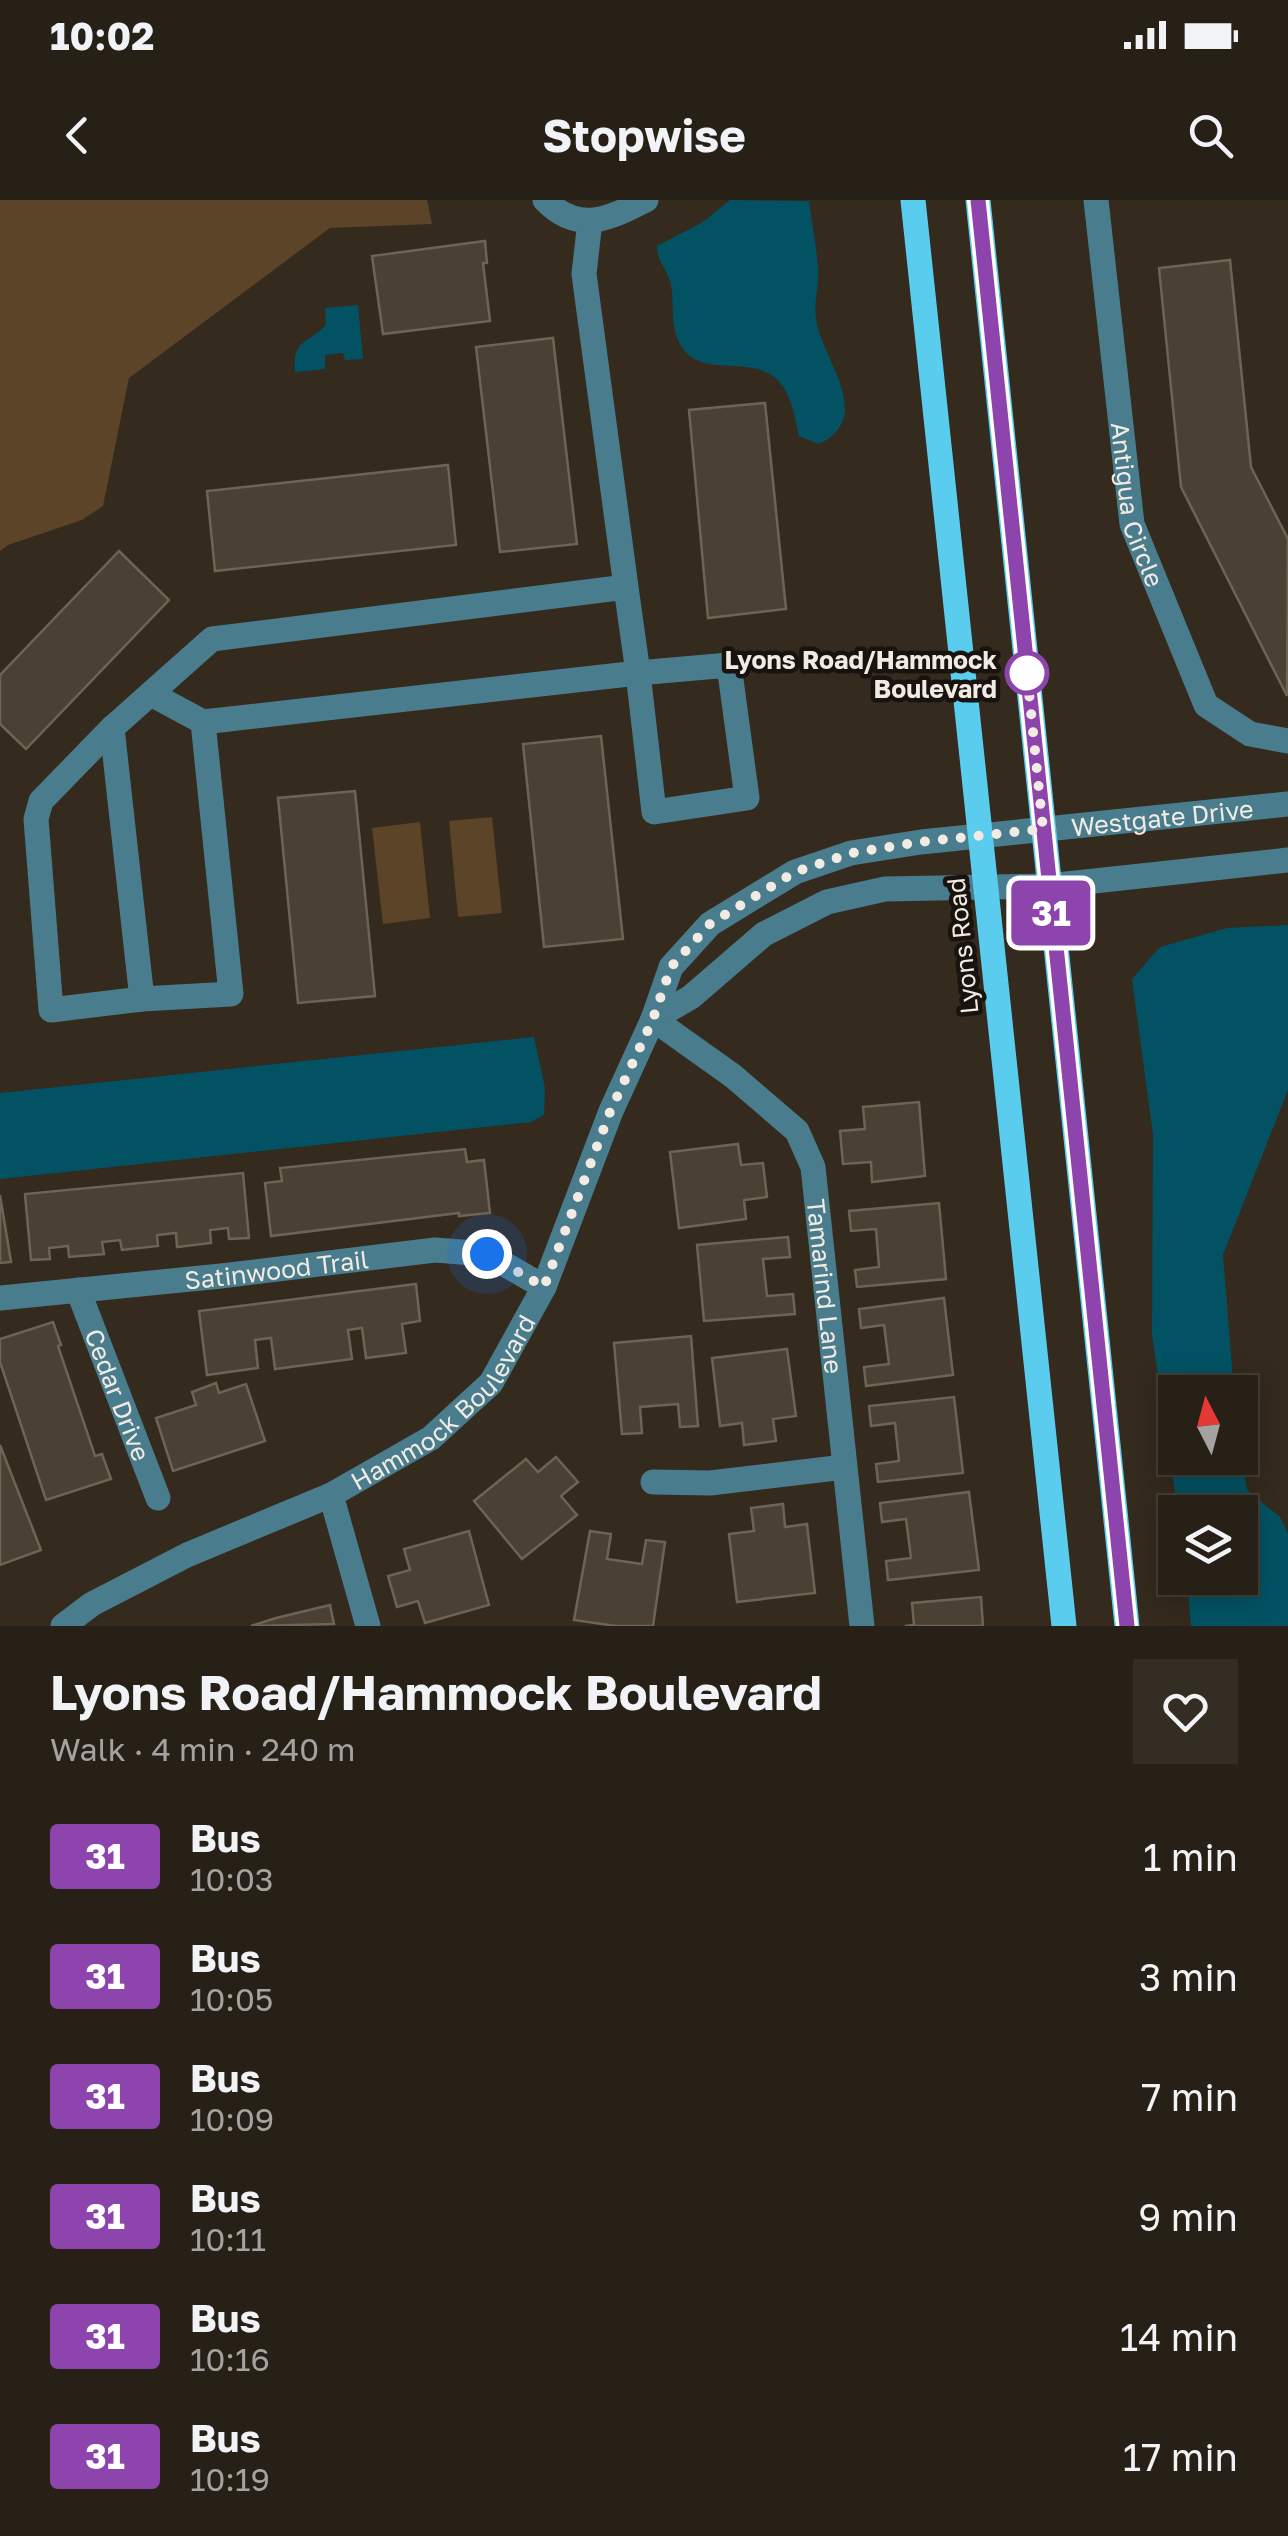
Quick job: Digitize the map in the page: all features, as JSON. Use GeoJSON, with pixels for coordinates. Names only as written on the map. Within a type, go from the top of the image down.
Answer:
{"type":"FeatureCollection","features":[{"type":"Feature","properties":{"kind":"main road","name":"Lyons Road"},"geometry":{"type":"LineString","coordinates":[[913,200],[1064,1626]]}},
{"type":"Feature","properties":{"kind":"main road"},"geometry":{"type":"LineString","coordinates":[[978,200],[1127,1626]]}},
{"type":"Feature","properties":{"kind":"street"},"geometry":{"type":"LineString","coordinates":[[545,200],[561,216],[590,222],[619,214],[646,200]]}},
{"type":"Feature","properties":{"kind":"street","name":"Antigua Circle"},"geometry":{"type":"LineString","coordinates":[[1096,200],[1132,524],[1206,705],[1250,734],[1288,741]]}},
{"type":"Feature","properties":{"kind":"street"},"geometry":{"type":"LineString","coordinates":[[151,694],[203,722],[638,673],[729,665],[747,798],[654,812],[638,673],[584,274],[590,222]]}},
{"type":"Feature","properties":{"kind":"street"},"geometry":{"type":"LineString","coordinates":[[203,722],[231,994],[51,1010],[36,819],[40,800],[112,728],[212,639],[626,587]]}},
{"type":"Feature","properties":{"kind":"street"},"geometry":{"type":"LineString","coordinates":[[112,728],[142,999]]}},
{"type":"Feature","properties":{"kind":"street","name":"Westgate Drive"},"geometry":{"type":"LineString","coordinates":[[979,838],[1288,804]]}},
{"type":"Feature","properties":{"kind":"street","name":"Hammock Boulevard"},"geometry":{"type":"LineString","coordinates":[[64,1626],[92,1604],[186,1555],[332,1495],[431,1438],[491,1384],[544,1287],[610,1112],[653,1019],[671,967],[710,924],[795,872],[852,853],[979,838]]}},
{"type":"Feature","properties":{"kind":"street"},"geometry":{"type":"LineString","coordinates":[[653,1019],[690,997],[764,934],[827,902],[885,889],[1048,886],[1288,860]]}},
{"type":"Feature","properties":{"kind":"street","name":"Tamarind Lane"},"geometry":{"type":"LineString","coordinates":[[653,1019],[746,1087],[798,1131],[813,1167],[862,1626]]}},
{"type":"Feature","properties":{"kind":"street","name":"Satinwood Trail"},"geometry":{"type":"LineString","coordinates":[[0,1298],[436,1250],[487,1254],[544,1287]]}},
{"type":"Feature","properties":{"kind":"street","name":"Cedar Drive"},"geometry":{"type":"LineString","coordinates":[[78,1290],[158,1498]]}},
{"type":"Feature","properties":{"kind":"street"},"geometry":{"type":"LineString","coordinates":[[654,1482],[710,1483],[844,1466]]}},
{"type":"Feature","properties":{"kind":"street"},"geometry":{"type":"LineString","coordinates":[[332,1495],[368,1626]]}},
{"type":"Feature","properties":{"kind":"shaded area"},"geometry":{"type":"Polygon","coordinates":[[[0,200],[427,200],[432,224],[330,228],[129,378],[103,506],[82,520],[0,551],[0,200]]]}},
{"type":"Feature","properties":{"kind":"shaded area"},"geometry":{"type":"Polygon","coordinates":[[[492,817],[502,913],[458,917],[449,821],[492,817]]]}},
{"type":"Feature","properties":{"kind":"shaded area"},"geometry":{"type":"Polygon","coordinates":[[[420,822],[430,918],[383,924],[372,828],[420,822]]]}},
{"type":"Feature","properties":{"kind":"water"},"geometry":{"type":"Polygon","coordinates":[[[730,200],[809,201],[818,270],[816,319],[845,403],[843,419],[835,433],[819,444],[799,436],[789,398],[780,382],[768,373],[707,364],[694,359],[678,341],[670,281],[657,246],[703,222],[730,200]]]}},
{"type":"Feature","properties":{"kind":"water"},"geometry":{"type":"Polygon","coordinates":[[[358,305],[363,359],[345,360],[343,353],[325,355],[325,369],[295,372],[299,348],[326,325],[325,308],[358,305]]]}},
{"type":"Feature","properties":{"kind":"water"},"geometry":{"type":"Polygon","coordinates":[[[1288,925],[1288,1090],[1223,1255],[1233,1375],[1158,1376],[1152,1335],[1153,1135],[1132,979],[1160,947],[1227,928],[1288,925]]]}},
{"type":"Feature","properties":{"kind":"water"},"geometry":{"type":"Polygon","coordinates":[[[534,1037],[545,1088],[544,1115],[531,1122],[0,1179],[0,1093],[534,1037]]]}},
{"type":"Feature","properties":{"kind":"water"},"geometry":{"type":"Polygon","coordinates":[[[1173,1475],[1244,1475],[1247,1490],[1253,1495],[1176,1495],[1173,1475]]]}},
{"type":"Feature","properties":{"kind":"water"},"geometry":{"type":"Polygon","coordinates":[[[1258,1499],[1280,1517],[1288,1533],[1288,1626],[1191,1626],[1188,1595],[1258,1595],[1258,1499]]]}},
{"type":"Feature","properties":{"kind":"building"},"geometry":{"type":"Polygon","coordinates":[[[485,241],[487,263],[483,263],[490,321],[383,334],[372,256],[485,241]]]}},
{"type":"Feature","properties":{"kind":"building"},"geometry":{"type":"Polygon","coordinates":[[[1230,260],[1251,467],[1288,539],[1287,696],[1181,487],[1159,268],[1230,260]]]}},
{"type":"Feature","properties":{"kind":"building"},"geometry":{"type":"Polygon","coordinates":[[[553,338],[577,544],[500,552],[476,347],[553,338]]]}},
{"type":"Feature","properties":{"kind":"building"},"geometry":{"type":"Polygon","coordinates":[[[765,403],[786,609],[708,618],[689,410],[765,403]]]}},
{"type":"Feature","properties":{"kind":"building"},"geometry":{"type":"Polygon","coordinates":[[[448,465],[456,545],[215,571],[207,491],[448,465]]]}},
{"type":"Feature","properties":{"kind":"building"},"geometry":{"type":"Polygon","coordinates":[[[119,551],[169,600],[26,749],[0,724],[0,675],[119,551]]]}},
{"type":"Feature","properties":{"kind":"building"},"geometry":{"type":"Polygon","coordinates":[[[601,736],[623,939],[544,947],[523,744],[601,736]]]}},
{"type":"Feature","properties":{"kind":"building"},"geometry":{"type":"Polygon","coordinates":[[[355,791],[375,996],[298,1003],[278,798],[355,791]]]}},
{"type":"Feature","properties":{"kind":"building"},"geometry":{"type":"Polygon","coordinates":[[[919,1102],[925,1176],[872,1182],[871,1162],[843,1164],[840,1131],[865,1129],[863,1107],[919,1102]]]}},
{"type":"Feature","properties":{"kind":"building"},"geometry":{"type":"Polygon","coordinates":[[[738,1144],[741,1165],[763,1163],[767,1197],[744,1200],[746,1219],[679,1228],[670,1152],[738,1144]]]}},
{"type":"Feature","properties":{"kind":"building"},"geometry":{"type":"Polygon","coordinates":[[[465,1149],[467,1162],[484,1160],[490,1213],[459,1213],[271,1236],[265,1183],[282,1181],[280,1168],[465,1149]]]}},
{"type":"Feature","properties":{"kind":"building"},"geometry":{"type":"Polygon","coordinates":[[[243,1173],[249,1238],[229,1239],[228,1228],[210,1230],[211,1243],[177,1247],[176,1233],[157,1235],[158,1246],[122,1250],[120,1240],[102,1242],[104,1254],[69,1257],[68,1246],[49,1248],[50,1259],[31,1260],[25,1194],[243,1173]]]}},
{"type":"Feature","properties":{"kind":"building"},"geometry":{"type":"Polygon","coordinates":[[[0,1195],[11,1262],[0,1263],[0,1195]]]}},
{"type":"Feature","properties":{"kind":"building"},"geometry":{"type":"Polygon","coordinates":[[[939,1203],[946,1279],[857,1287],[855,1270],[879,1267],[876,1229],[851,1231],[849,1211],[939,1203]]]}},
{"type":"Feature","properties":{"kind":"building"},"geometry":{"type":"Polygon","coordinates":[[[788,1237],[790,1257],[763,1259],[767,1296],[793,1294],[795,1314],[704,1321],[697,1245],[788,1237]]]}},
{"type":"Feature","properties":{"kind":"building"},"geometry":{"type":"Polygon","coordinates":[[[416,1284],[420,1321],[402,1324],[406,1353],[366,1358],[362,1328],[348,1330],[352,1359],[275,1369],[271,1338],[255,1340],[258,1368],[207,1375],[199,1311],[416,1284]]]}},
{"type":"Feature","properties":{"kind":"building"},"geometry":{"type":"Polygon","coordinates":[[[944,1298],[953,1375],[866,1386],[864,1367],[889,1364],[884,1325],[861,1328],[859,1309],[944,1298]]]}},
{"type":"Feature","properties":{"kind":"building"},"geometry":{"type":"Polygon","coordinates":[[[53,1322],[95,1456],[102,1454],[111,1479],[46,1500],[0,1362],[0,1339],[53,1322]]]}},
{"type":"Feature","properties":{"kind":"building"},"geometry":{"type":"Polygon","coordinates":[[[691,1336],[698,1426],[680,1427],[678,1404],[640,1407],[642,1433],[622,1434],[614,1343],[691,1336]]]}},
{"type":"Feature","properties":{"kind":"building"},"geometry":{"type":"Polygon","coordinates":[[[787,1349],[796,1416],[773,1419],[776,1441],[744,1445],[742,1423],[720,1426],[712,1358],[787,1349]]]}},
{"type":"Feature","properties":{"kind":"building"},"geometry":{"type":"Polygon","coordinates":[[[216,1383],[219,1393],[246,1384],[265,1441],[173,1471],[156,1418],[196,1405],[192,1392],[216,1383]]]}},
{"type":"Feature","properties":{"kind":"building"},"geometry":{"type":"Polygon","coordinates":[[[954,1397],[963,1473],[878,1482],[876,1464],[899,1461],[895,1423],[871,1426],[869,1406],[954,1397]]]}},
{"type":"Feature","properties":{"kind":"building"},"geometry":{"type":"Polygon","coordinates":[[[0,1445],[41,1550],[0,1565],[0,1445]]]}},
{"type":"Feature","properties":{"kind":"building"},"geometry":{"type":"Polygon","coordinates":[[[556,1457],[578,1482],[561,1496],[577,1515],[522,1559],[474,1501],[526,1459],[538,1472],[556,1457]]]}},
{"type":"Feature","properties":{"kind":"building"},"geometry":{"type":"Polygon","coordinates":[[[969,1492],[979,1570],[888,1580],[886,1561],[911,1558],[906,1519],[882,1522],[880,1503],[969,1492]]]}},
{"type":"Feature","properties":{"kind":"building"},"geometry":{"type":"Polygon","coordinates":[[[783,1504],[785,1527],[807,1524],[815,1593],[737,1602],[729,1534],[754,1531],[751,1508],[783,1504]]]}},
{"type":"Feature","properties":{"kind":"building"},"geometry":{"type":"Polygon","coordinates":[[[469,1531],[489,1605],[425,1623],[418,1601],[397,1607],[388,1576],[410,1570],[404,1549],[469,1531]]]}},
{"type":"Feature","properties":{"kind":"building"},"geometry":{"type":"Polygon","coordinates":[[[590,1531],[611,1534],[607,1559],[642,1564],[646,1540],[665,1542],[653,1626],[574,1620],[590,1531]]]}},
{"type":"Feature","properties":{"kind":"building"},"geometry":{"type":"Polygon","coordinates":[[[981,1597],[983,1626],[905,1626],[914,1625],[912,1603],[981,1597]]]}},
{"type":"Feature","properties":{"kind":"building"},"geometry":{"type":"Polygon","coordinates":[[[330,1605],[334,1624],[251,1626],[276,1618],[330,1605]]]}},
{"type":"Feature","properties":{"kind":"bus line","name":"31"},"geometry":{"type":"LineString","coordinates":[[978,200],[1127,1626]]}},
{"type":"Feature","properties":{"kind":"place","name":"Lyons Road/Hammock Boulevard"},"geometry":{"type":"Point","coordinates":[1027,673]}},
{"type":"Feature","properties":{"kind":"route"},"geometry":{"type":"LineString","coordinates":[[487,1254],[544,1287],[610,1112],[653,1019],[671,967],[710,924],[795,872],[852,853],[1043,829],[1027,673]]}}]}
